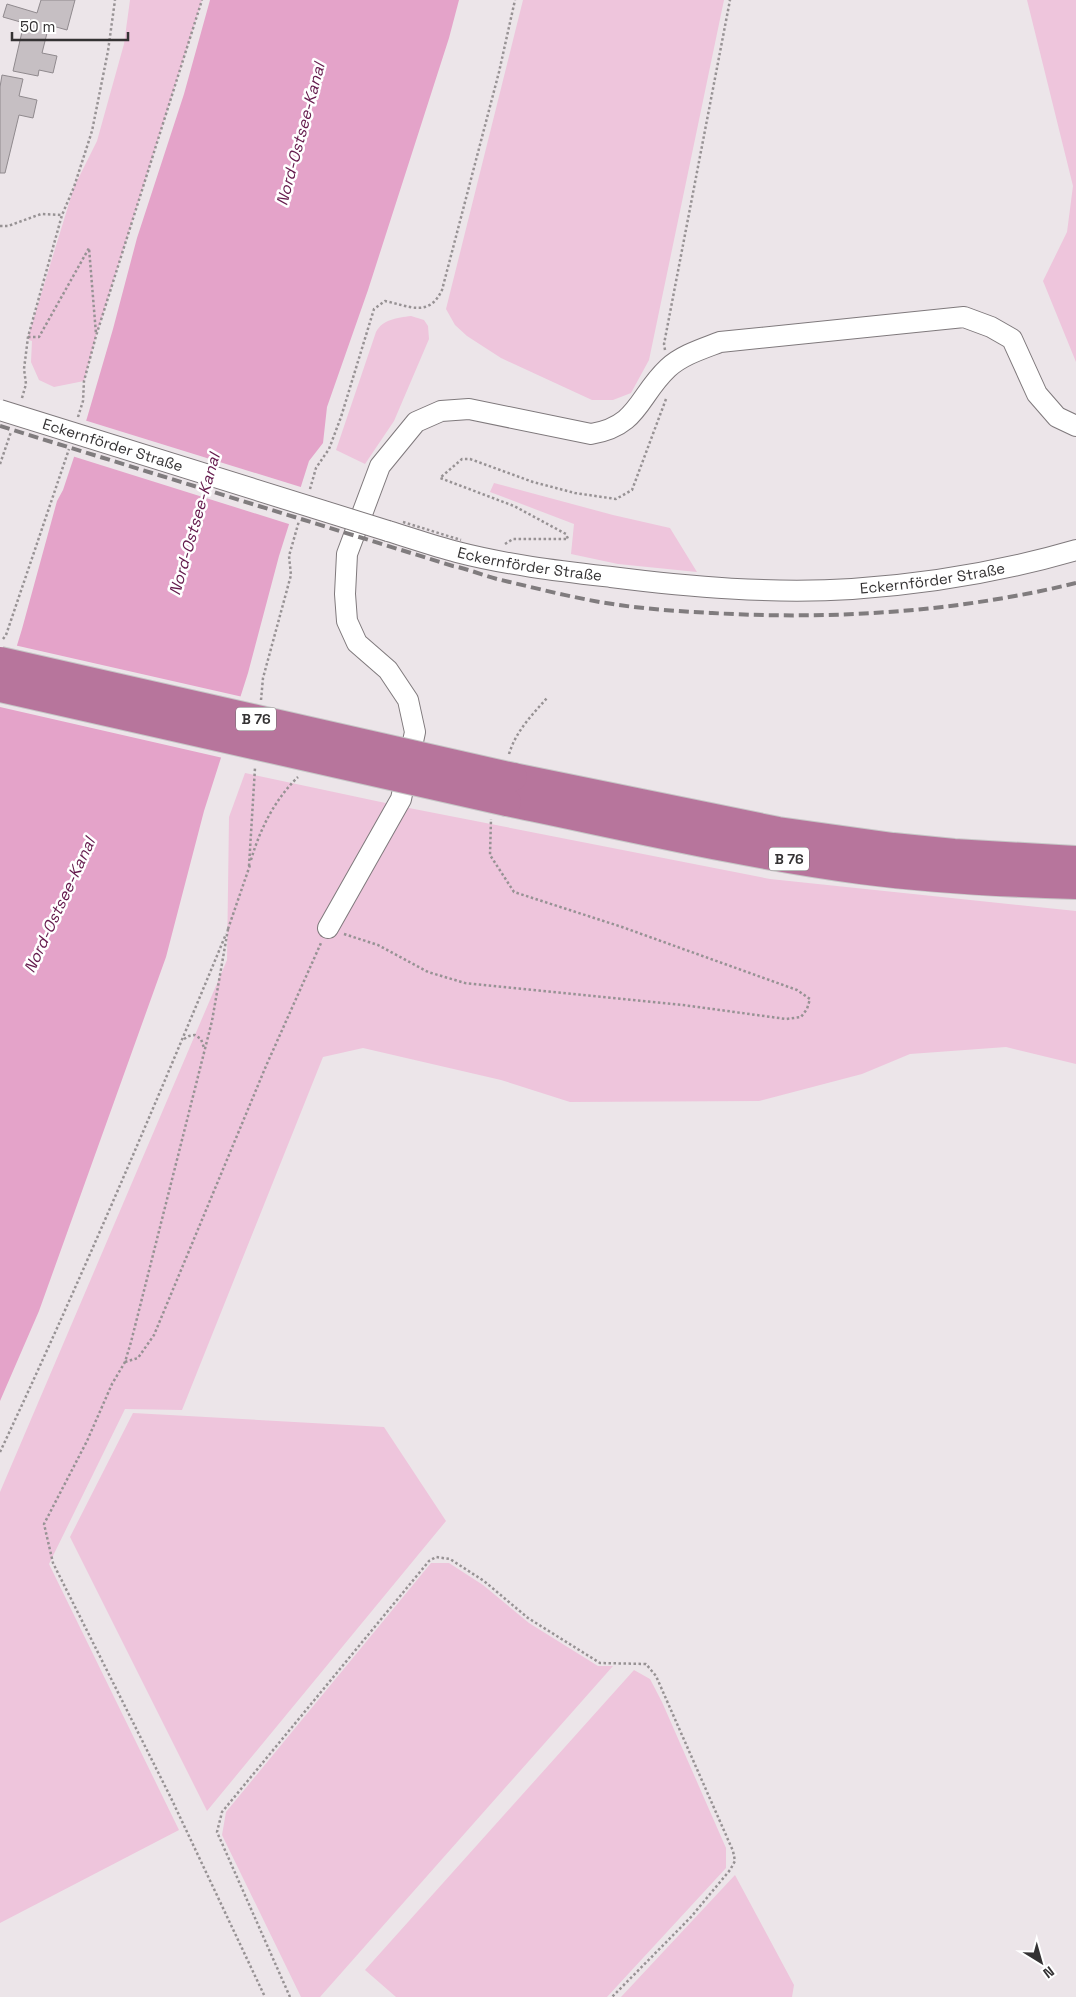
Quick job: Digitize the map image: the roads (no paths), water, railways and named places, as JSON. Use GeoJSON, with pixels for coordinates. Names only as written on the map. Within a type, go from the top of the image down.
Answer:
{"type":"FeatureCollection","features":[{"type":"Feature","properties":{"kind":"highway","name":"B 76"},"geometry":{"type":"LineString","coordinates":[[0,661],[776,857],[862,870],[1026,883],[1076,885]]}},
{"type":"Feature","properties":{"kind":"highway","name":"B 76"},"geometry":{"type":"LineString","coordinates":[[0,688],[505,788],[893,847],[954,853],[1076,860]]}},
{"type":"Feature","properties":{"kind":"street"},"geometry":{"type":"LineString","coordinates":[[328,928],[401,799],[415,732],[408,700],[388,670],[357,643],[347,621],[345,594],[347,554],[380,466],[416,422],[441,411],[469,409],[591,434],[608,431],[628,418],[668,368],[689,354],[720,342],[964,317],[991,327],[1012,339],[1037,394],[1057,417],[1076,426]]}},
{"type":"Feature","properties":{"kind":"street","name":"Eckernförder Straße"},"geometry":{"type":"LineString","coordinates":[[0,410],[458,552],[496,560],[675,585],[790,590],[853,589],[933,580],[1007,567],[1076,550]]}},
{"type":"Feature","properties":{"kind":"water","name":"Nord-Ostsee-Kanal"},"geometry":{"type":"Polygon","coordinates":[[[210,0],[459,0],[449,38],[368,290],[327,407],[323,443],[309,461],[279,556],[248,673],[204,811],[166,957],[39,1311],[0,1401],[0,701],[57,501],[63,490],[87,418],[137,238],[184,94],[210,0]]]}},
{"type":"Feature","properties":{"kind":"railway"},"geometry":{"type":"LineString","coordinates":[[0,426],[491,577],[589,600],[620,605],[650,609],[758,615],[896,612],[986,601],[1076,583]]}}]}
